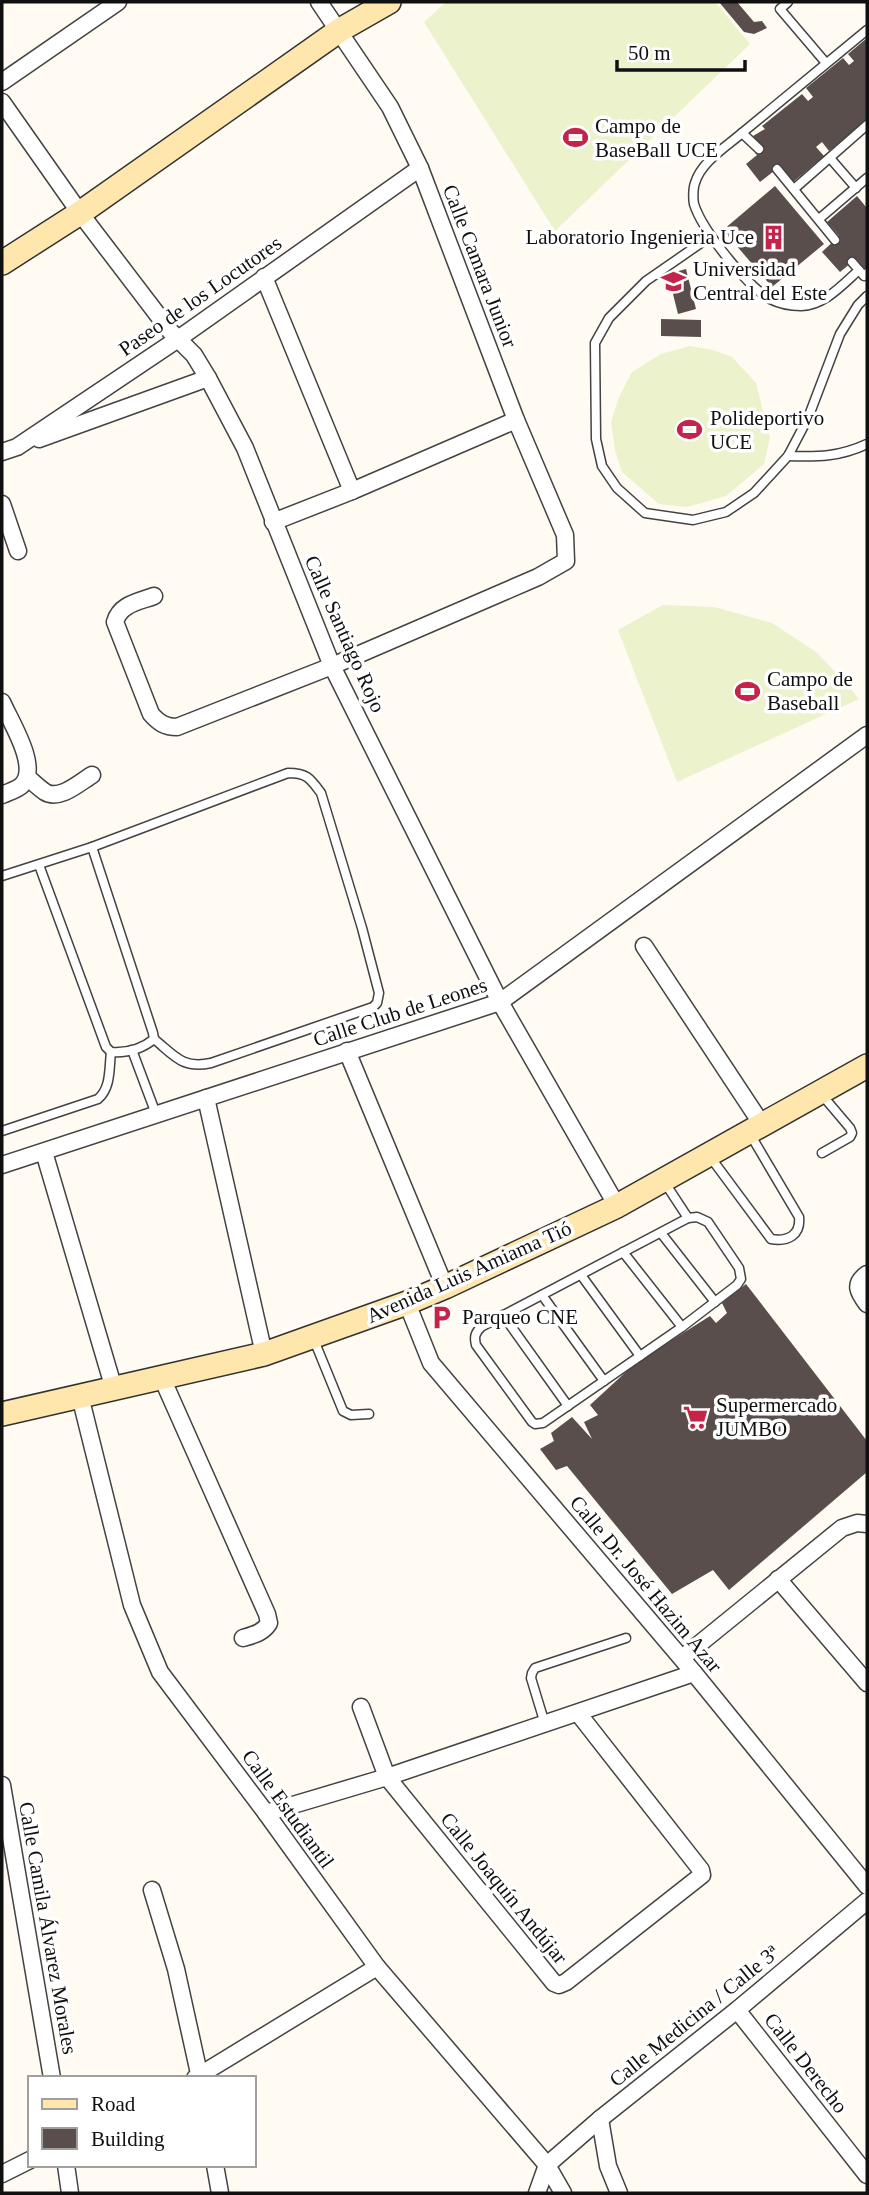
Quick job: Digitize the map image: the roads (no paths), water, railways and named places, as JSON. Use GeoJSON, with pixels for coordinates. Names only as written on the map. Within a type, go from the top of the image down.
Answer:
{"type":"FeatureCollection","features":[{"type":"Feature","properties":{"kind":"main road"},"geometry":{"type":"LineString","coordinates":[[2,263],[80,213],[340,30],[389,2]]}},
{"type":"Feature","properties":{"kind":"main road","name":"Avenida Luis Amiama Tió"},"geometry":{"type":"LineString","coordinates":[[2,1414],[264,1354],[407,1303],[617,1206],[867,1066]]}},
{"type":"Feature","properties":{"kind":"street"},"geometry":{"type":"LineString","coordinates":[[2,82],[118,2]]}},
{"type":"Feature","properties":{"kind":"street","name":"Calle Camara Junior"},"geometry":{"type":"LineString","coordinates":[[319,2],[390,107],[420,169],[516,420],[565,535],[566,561],[538,577],[332,666]]}},
{"type":"Feature","properties":{"kind":"street","name":"Calle Santiago Rojo"},"geometry":{"type":"LineString","coordinates":[[2,102],[80,213],[178,339],[194,355],[208,378],[245,448],[332,666],[499,1002],[617,1206]]}},
{"type":"Feature","properties":{"kind":"street","name":"Paseo de los Locutores"},"geometry":{"type":"LineString","coordinates":[[9,450],[178,339],[420,169]]}},
{"type":"Feature","properties":{"kind":"street"},"geometry":{"type":"LineString","coordinates":[[264,277],[352,491]]}},
{"type":"Feature","properties":{"kind":"street"},"geometry":{"type":"LineString","coordinates":[[9,450],[208,378]]}},
{"type":"Feature","properties":{"kind":"street"},"geometry":{"type":"LineString","coordinates":[[273,522],[516,420]]}},
{"type":"Feature","properties":{"kind":"street"},"geometry":{"type":"LineString","coordinates":[[2,504],[18,551]]}},
{"type":"Feature","properties":{"kind":"street"},"geometry":{"type":"LineString","coordinates":[[155,596],[126,606],[118,613],[115,622],[150,714],[168,727],[177,727],[332,666]]}},
{"type":"Feature","properties":{"kind":"street"},"geometry":{"type":"LineString","coordinates":[[2,702],[28,759],[27,777],[22,785],[2,794]]}},
{"type":"Feature","properties":{"kind":"street","name":"Calle Club de Leones"},"geometry":{"type":"LineString","coordinates":[[2,1165],[499,1002],[867,735]]}},
{"type":"Feature","properties":{"kind":"street"},"geometry":{"type":"LineString","coordinates":[[27,777],[46,793],[52,794],[61,793],[92,775]]}},
{"type":"Feature","properties":{"kind":"street"},"geometry":{"type":"LineString","coordinates":[[644,946],[756,1130]]}},
{"type":"Feature","properties":{"kind":"street"},"geometry":{"type":"LineString","coordinates":[[347,1051],[445,1287]]}},
{"type":"Feature","properties":{"kind":"street"},"geometry":{"type":"LineString","coordinates":[[206,1098],[264,1354]]}},
{"type":"Feature","properties":{"kind":"street"},"geometry":{"type":"LineString","coordinates":[[44,1152],[114,1389]]}},
{"type":"Feature","properties":{"kind":"street"},"geometry":{"type":"LineString","coordinates":[[867,1274],[860,1279],[858,1287],[859,1294],[867,1304]]}},
{"type":"Feature","properties":{"kind":"street","name":"Calle Dr. José Hazim Azar"},"geometry":{"type":"LineString","coordinates":[[407,1303],[431,1363],[682,1658],[867,1886]]}},
{"type":"Feature","properties":{"kind":"street"},"geometry":{"type":"LineString","coordinates":[[162,1378],[267,1614],[267,1627],[243,1638]]}},
{"type":"Feature","properties":{"kind":"street","name":"Calle Estudiantil"},"geometry":{"type":"LineString","coordinates":[[80,1396],[132,1605],[160,1672],[377,1967],[547,2165],[563,2193]]}},
{"type":"Feature","properties":{"kind":"street"},"geometry":{"type":"LineString","coordinates":[[682,1658],[842,1528],[857,1523],[867,1524]]}},
{"type":"Feature","properties":{"kind":"street"},"geometry":{"type":"LineString","coordinates":[[778,1579],[867,1683]]}},
{"type":"Feature","properties":{"kind":"street"},"geometry":{"type":"LineString","coordinates":[[266,1813],[387,1776],[694,1673]]}},
{"type":"Feature","properties":{"kind":"street"},"geometry":{"type":"LineString","coordinates":[[361,1707],[387,1776]]}},
{"type":"Feature","properties":{"kind":"street","name":"Calle Joaquín Andújar"},"geometry":{"type":"LineString","coordinates":[[387,1776],[554,1983],[561,1985],[702,1875],[701,1870],[578,1713]]}},
{"type":"Feature","properties":{"kind":"street","name":"Calle Camila Álvarez Morales"},"geometry":{"type":"LineString","coordinates":[[2,1785],[52,2076]]}},
{"type":"Feature","properties":{"kind":"street"},"geometry":{"type":"LineString","coordinates":[[152,1890],[176,1969],[199,2076]]}},
{"type":"Feature","properties":{"kind":"street","name":"Calle Medicina / Calle 3ª"},"geometry":{"type":"LineString","coordinates":[[547,2165],[867,1901]]}},
{"type":"Feature","properties":{"kind":"street"},"geometry":{"type":"LineString","coordinates":[[201,2076],[377,1967]]}},
{"type":"Feature","properties":{"kind":"street","name":"Calle Derecho"},"geometry":{"type":"LineString","coordinates":[[737,2010],[867,2175]]}},
{"type":"Feature","properties":{"kind":"street"},"geometry":{"type":"LineString","coordinates":[[600,2119],[608,2166],[619,2193]]}},
{"type":"Feature","properties":{"kind":"street"},"geometry":{"type":"LineString","coordinates":[[2,2174],[28,2161]]}},
{"type":"Feature","properties":{"kind":"street"},"geometry":{"type":"LineString","coordinates":[[537,2193],[547,2165]]}},
{"type":"Feature","properties":{"kind":"street"},"geometry":{"type":"LineString","coordinates":[[66,2167],[70,2193]]}},
{"type":"Feature","properties":{"kind":"street"},"geometry":{"type":"LineString","coordinates":[[215,2167],[220,2193]]}},
{"type":"Feature","properties":{"kind":"lane"},"geometry":{"type":"LineString","coordinates":[[788,2],[780,9],[826,63]]}},
{"type":"Feature","properties":{"kind":"lane"},"geometry":{"type":"LineString","coordinates":[[852,262],[863,271],[824,301],[803,306],[785,305],[757,290],[711,236],[693,202],[695,183],[703,167],[867,30]]}},
{"type":"Feature","properties":{"kind":"lane"},"geometry":{"type":"LineString","coordinates":[[794,188],[867,125]]}},
{"type":"Feature","properties":{"kind":"lane"},"geometry":{"type":"LineString","coordinates":[[742,133],[759,149]]}},
{"type":"Feature","properties":{"kind":"lane"},"geometry":{"type":"LineString","coordinates":[[830,158],[856,187]]}},
{"type":"Feature","properties":{"kind":"lane"},"geometry":{"type":"LineString","coordinates":[[777,169],[835,240]]}},
{"type":"Feature","properties":{"kind":"lane"},"geometry":{"type":"LineString","coordinates":[[819,219],[867,178]]}},
{"type":"Feature","properties":{"kind":"lane"},"geometry":{"type":"LineString","coordinates":[[711,236],[646,281],[609,318],[595,343],[596,439],[602,466],[617,488],[645,513],[693,520],[726,512],[754,493],[788,456],[808,418],[839,334],[867,296]]}},
{"type":"Feature","properties":{"kind":"lane"},"geometry":{"type":"LineString","coordinates":[[788,456],[827,457],[867,444]]}},
{"type":"Feature","properties":{"kind":"lane"},"geometry":{"type":"LineString","coordinates":[[2,876],[92,846],[288,773],[300,773],[310,778],[321,793],[362,928],[379,993],[377,1003],[373,1007],[211,1063],[189,1065],[154,1039],[92,846]]}},
{"type":"Feature","properties":{"kind":"lane"},"geometry":{"type":"LineString","coordinates":[[39,865],[106,1047],[111,1052]]}},
{"type":"Feature","properties":{"kind":"lane"},"geometry":{"type":"LineString","coordinates":[[111,1052],[132,1050],[154,1039]]}},
{"type":"Feature","properties":{"kind":"lane"},"geometry":{"type":"LineString","coordinates":[[132,1050],[156,1114]]}},
{"type":"Feature","properties":{"kind":"lane"},"geometry":{"type":"LineString","coordinates":[[2,1131],[98,1099],[105,1094],[111,1052]]}},
{"type":"Feature","properties":{"kind":"lane"},"geometry":{"type":"LineString","coordinates":[[821,1093],[852,1133],[850,1137],[822,1153]]}},
{"type":"Feature","properties":{"kind":"lane"},"geometry":{"type":"LineString","coordinates":[[709,1156],[771,1239],[782,1241],[795,1235],[800,1226],[799,1217],[756,1130]]}},
{"type":"Feature","properties":{"kind":"lane"},"geometry":{"type":"LineString","coordinates":[[663,1180],[688,1218]]}},
{"type":"Feature","properties":{"kind":"lane"},"geometry":{"type":"LineString","coordinates":[[696,1217],[708,1222],[739,1268],[741,1279],[682,1327],[543,1423],[535,1424],[476,1345],[476,1332],[503,1315],[688,1218],[696,1217]]}},
{"type":"Feature","properties":{"kind":"lane"},"geometry":{"type":"LineString","coordinates":[[661,1233],[715,1302]]}},
{"type":"Feature","properties":{"kind":"lane"},"geometry":{"type":"LineString","coordinates":[[623,1252],[682,1327]]}},
{"type":"Feature","properties":{"kind":"lane"},"geometry":{"type":"LineString","coordinates":[[581,1275],[640,1356]]}},
{"type":"Feature","properties":{"kind":"lane"},"geometry":{"type":"LineString","coordinates":[[542,1295],[604,1381]]}},
{"type":"Feature","properties":{"kind":"lane"},"geometry":{"type":"LineString","coordinates":[[503,1315],[568,1406]]}},
{"type":"Feature","properties":{"kind":"lane"},"geometry":{"type":"LineString","coordinates":[[312,1337],[343,1410],[351,1415],[369,1414]]}},
{"type":"Feature","properties":{"kind":"lane"},"geometry":{"type":"LineString","coordinates":[[545,1724],[531,1678],[536,1668],[626,1638]]}},
{"type":"Feature","properties":{"kind":"place","name":"Campo de BaseBall UCE"},"geometry":{"type":"Point","coordinates":[575,138]}},
{"type":"Feature","properties":{"kind":"place","name":"Laboratorio Ingenieria Uce"},"geometry":{"type":"Point","coordinates":[774,237]}},
{"type":"Feature","properties":{"kind":"place","name":"Universidad Central del Este"},"geometry":{"type":"Point","coordinates":[673,281]}},
{"type":"Feature","properties":{"kind":"place","name":"Polideportivo UCE"},"geometry":{"type":"Point","coordinates":[690,430]}},
{"type":"Feature","properties":{"kind":"place","name":"Campo de Baseball"},"geometry":{"type":"Point","coordinates":[747,691]}},
{"type":"Feature","properties":{"kind":"place","name":"Parqueo CNE"},"geometry":{"type":"Point","coordinates":[442,1317]}},
{"type":"Feature","properties":{"kind":"place","name":"Supermercado JUMBO"},"geometry":{"type":"Point","coordinates":[696,1417]}}]}
